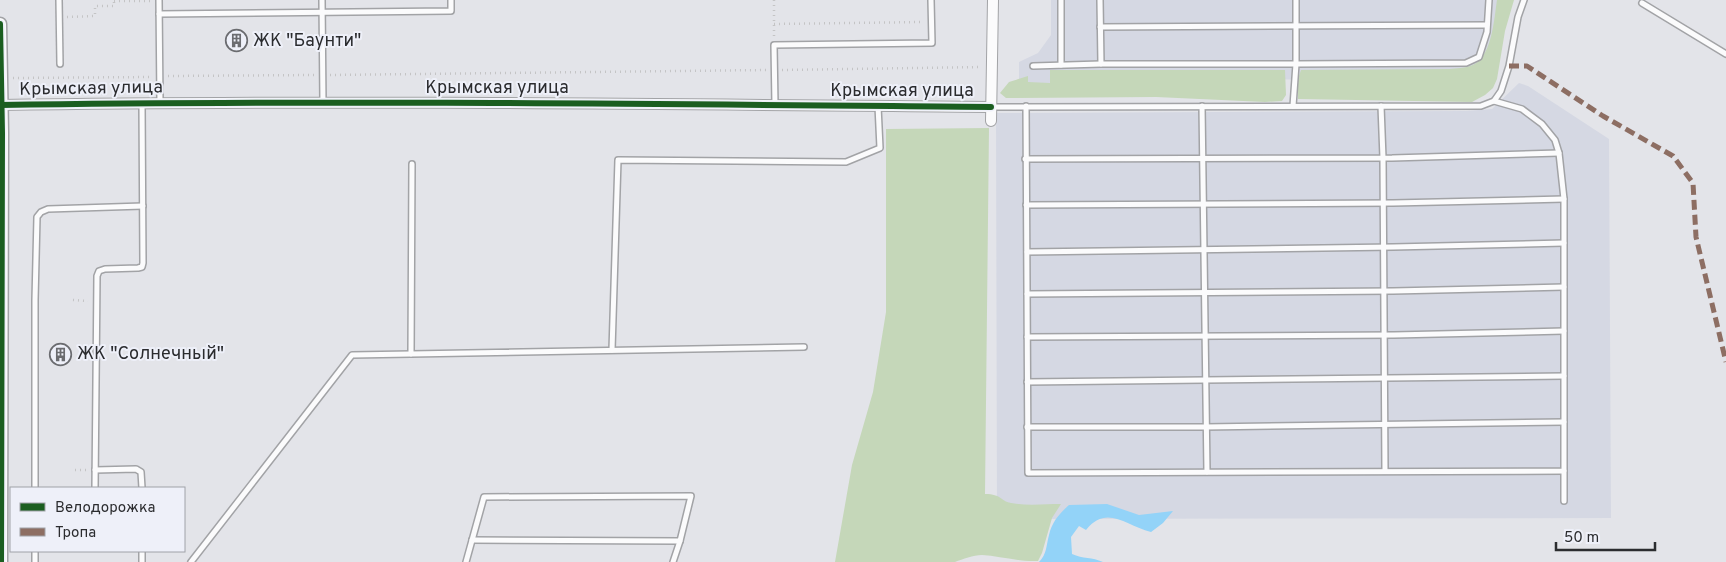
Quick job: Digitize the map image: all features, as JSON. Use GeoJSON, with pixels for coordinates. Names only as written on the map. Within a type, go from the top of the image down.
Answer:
{"type":"FeatureCollection","features":[{"type":"Feature","properties":{"kind":"street"},"geometry":{"type":"LineString","coordinates":[[991,121],[993,0]]}},
{"type":"Feature","properties":{"kind":"street"},"geometry":{"type":"LineString","coordinates":[[0,24],[1,560]]}},
{"type":"Feature","properties":{"kind":"street","name":"Крымская улица"},"geometry":{"type":"LineString","coordinates":[[1,105],[160,102],[992,107]]}},
{"type":"Feature","properties":{"kind":"lane"},"geometry":{"type":"LineString","coordinates":[[59,0],[60,64]]}},
{"type":"Feature","properties":{"kind":"lane"},"geometry":{"type":"LineString","coordinates":[[159,0],[160,102]]}},
{"type":"Feature","properties":{"kind":"lane"},"geometry":{"type":"LineString","coordinates":[[322,0],[323,103]]}},
{"type":"Feature","properties":{"kind":"lane"},"geometry":{"type":"LineString","coordinates":[[159,14],[451,11],[451,0]]}},
{"type":"Feature","properties":{"kind":"lane"},"geometry":{"type":"LineString","coordinates":[[775,105],[774,45],[932,43],[931,0]]}},
{"type":"Feature","properties":{"kind":"lane"},"geometry":{"type":"LineString","coordinates":[[1061,0],[1062,65]]}},
{"type":"Feature","properties":{"kind":"lane"},"geometry":{"type":"LineString","coordinates":[[1100,0],[1101,64]]}},
{"type":"Feature","properties":{"kind":"lane"},"geometry":{"type":"LineString","coordinates":[[1292,106],[1296,64],[1296,0]]}},
{"type":"Feature","properties":{"kind":"lane"},"geometry":{"type":"LineString","coordinates":[[1033,66],[1101,64],[1466,63],[1479,57],[1487,26],[1489,0]]}},
{"type":"Feature","properties":{"kind":"lane"},"geometry":{"type":"LineString","coordinates":[[992,107],[1481,106],[1494,101],[1500,92],[1504,82],[1518,17],[1524,0]]}},
{"type":"Feature","properties":{"kind":"lane"},"geometry":{"type":"LineString","coordinates":[[1642,3],[1726,54]]}},
{"type":"Feature","properties":{"kind":"lane"},"geometry":{"type":"LineString","coordinates":[[1100,27],[1487,26]]}},
{"type":"Feature","properties":{"kind":"lane"},"geometry":{"type":"LineString","coordinates":[[1494,101],[1522,109],[1542,124],[1555,140],[1559,153],[1564,199],[1564,501]]}},
{"type":"Feature","properties":{"kind":"lane"},"geometry":{"type":"LineString","coordinates":[[95,487],[97,276],[99,271],[105,269],[138,268],[142,267],[144,263],[142,103]]}},
{"type":"Feature","properties":{"kind":"lane"},"geometry":{"type":"LineString","coordinates":[[612,350],[618,160],[846,162],[880,148],[878,106]]}},
{"type":"Feature","properties":{"kind":"lane"},"geometry":{"type":"LineString","coordinates":[[1026,106],[1028,473],[1564,471]]}},
{"type":"Feature","properties":{"kind":"lane"},"geometry":{"type":"LineString","coordinates":[[1202,106],[1207,472]]}},
{"type":"Feature","properties":{"kind":"lane"},"geometry":{"type":"LineString","coordinates":[[1381,106],[1384,203],[1385,471]]}},
{"type":"Feature","properties":{"kind":"lane"},"geometry":{"type":"LineString","coordinates":[[1026,159],[1383,158],[1559,153]]}},
{"type":"Feature","properties":{"kind":"lane"},"geometry":{"type":"LineString","coordinates":[[411,354],[412,164]]}},
{"type":"Feature","properties":{"kind":"lane"},"geometry":{"type":"LineString","coordinates":[[1026,205],[1384,203],[1564,199]]}},
{"type":"Feature","properties":{"kind":"lane"},"geometry":{"type":"LineString","coordinates":[[35,487],[35,281],[37,217],[41,212],[48,209],[143,206]]}},
{"type":"Feature","properties":{"kind":"lane"},"geometry":{"type":"LineString","coordinates":[[1026,252],[1383,248],[1564,243]]}},
{"type":"Feature","properties":{"kind":"lane"},"geometry":{"type":"LineString","coordinates":[[1027,294],[1383,292],[1564,287]]}},
{"type":"Feature","properties":{"kind":"lane"},"geometry":{"type":"LineString","coordinates":[[1027,337],[1384,335],[1564,331]]}},
{"type":"Feature","properties":{"kind":"lane"},"geometry":{"type":"LineString","coordinates":[[191,562],[352,355],[804,347]]}},
{"type":"Feature","properties":{"kind":"lane"},"geometry":{"type":"LineString","coordinates":[[1027,382],[1564,376]]}},
{"type":"Feature","properties":{"kind":"lane"},"geometry":{"type":"LineString","coordinates":[[1027,427],[1206,427],[1564,422]]}},
{"type":"Feature","properties":{"kind":"lane"},"geometry":{"type":"LineString","coordinates":[[95,470],[136,469],[141,472],[142,487]]}},
{"type":"Feature","properties":{"kind":"lane"},"geometry":{"type":"LineString","coordinates":[[466,562],[484,498],[691,496],[673,562]]}},
{"type":"Feature","properties":{"kind":"lane"},"geometry":{"type":"LineString","coordinates":[[472,540],[680,541]]}},
{"type":"Feature","properties":{"kind":"path"},"geometry":{"type":"LineString","coordinates":[[59,17],[95,16],[95,6],[114,6],[114,0],[159,0]]}},
{"type":"Feature","properties":{"kind":"path"},"geometry":{"type":"LineString","coordinates":[[774,0],[774,45]]}},
{"type":"Feature","properties":{"kind":"path"},"geometry":{"type":"LineString","coordinates":[[774,24],[931,22]]}},
{"type":"Feature","properties":{"kind":"path"},"geometry":{"type":"LineString","coordinates":[[1,78],[992,67]]}},
{"type":"Feature","properties":{"kind":"path"},"geometry":{"type":"LineString","coordinates":[[73,300],[97,301]]}},
{"type":"Feature","properties":{"kind":"path"},"geometry":{"type":"LineString","coordinates":[[75,470],[95,470]]}},
{"type":"Feature","properties":{"kind":"shaded area"},"geometry":{"type":"Polygon","coordinates":[[[1051,0],[1502,0],[1489,58],[1440,81],[1146,78],[1059,88],[1019,89],[1019,62],[1038,53],[1051,35],[1051,0]]]}},
{"type":"Feature","properties":{"kind":"shaded area"},"geometry":{"type":"Polygon","coordinates":[[[1519,83],[1528,86],[1609,139],[1611,518],[997,519],[996,113],[1466,111],[1492,109],[1519,83]]]}},
{"type":"Feature","properties":{"kind":"green space"},"geometry":{"type":"Polygon","coordinates":[[[1497,0],[1514,0],[1505,31],[1497,79],[1493,88],[1472,102],[1298,99],[1298,79],[1301,70],[1450,69],[1470,66],[1483,56],[1491,38],[1497,0]]]}},
{"type":"Feature","properties":{"kind":"green space"},"geometry":{"type":"Polygon","coordinates":[[[1050,70],[1285,70],[1286,95],[1282,101],[1265,102],[1156,97],[1006,98],[1000,93],[1009,82],[1028,76],[1028,82],[1050,83],[1050,70]]]}},
{"type":"Feature","properties":{"kind":"green space"},"geometry":{"type":"Polygon","coordinates":[[[989,128],[985,494],[995,495],[1007,502],[1017,504],[1061,504],[1052,518],[1038,561],[982,555],[972,556],[955,562],[835,562],[852,465],[873,392],[886,312],[886,129],[989,128]]]}},
{"type":"Feature","properties":{"kind":"water"},"geometry":{"type":"Polygon","coordinates":[[[1107,504],[1139,515],[1173,511],[1163,523],[1151,532],[1117,519],[1109,518],[1102,518],[1094,522],[1086,530],[1079,526],[1071,537],[1072,554],[1103,562],[1039,562],[1045,553],[1050,530],[1054,522],[1069,505],[1107,504]]]}},
{"type":"Feature","properties":{"kind":"marked path"},"geometry":{"type":"LineString","coordinates":[[1509,66],[1527,66],[1603,116],[1673,156],[1693,183],[1696,237],[1726,362]]}},
{"type":"Feature","properties":{"kind":"cycle path"},"geometry":{"type":"LineString","coordinates":[[0,24],[2,133],[1,562]]}},
{"type":"Feature","properties":{"kind":"cycle path"},"geometry":{"type":"LineString","coordinates":[[0,105],[372,103],[991,107]]}},
{"type":"Feature","properties":{"kind":"place","name":"ЖК \"Баунти\""},"geometry":{"type":"Point","coordinates":[237,41]}},
{"type":"Feature","properties":{"kind":"place","name":"ЖК \"Солнечный\""},"geometry":{"type":"Point","coordinates":[61,354]}}]}
